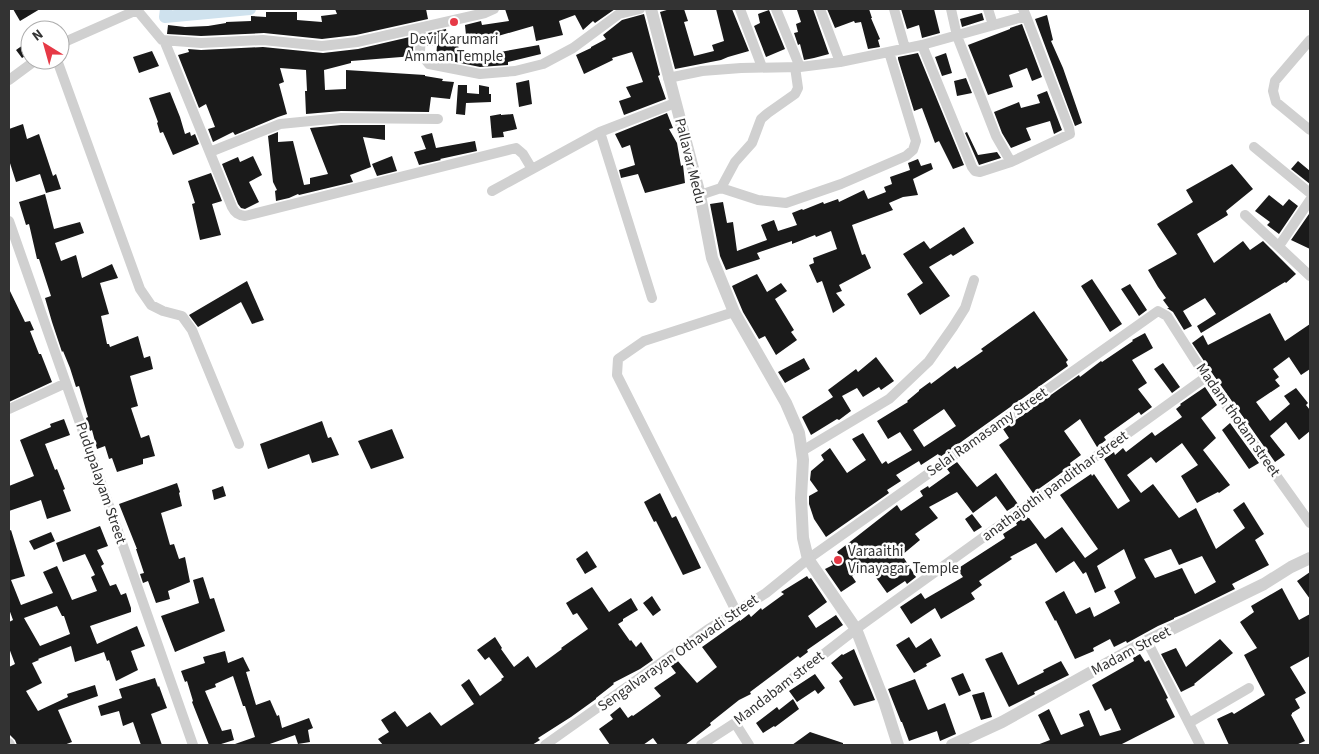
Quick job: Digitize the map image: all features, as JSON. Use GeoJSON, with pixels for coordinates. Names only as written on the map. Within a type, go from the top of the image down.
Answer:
{"type":"FeatureCollection","features":[{"type":"Feature","properties":{"kind":"street"},"geometry":{"type":"LineString","coordinates":[[70,39],[137,9],[162,40],[201,43],[263,40],[322,46],[357,42],[485,13],[494,9]]}},
{"type":"Feature","properties":{"kind":"street"},"geometry":{"type":"LineString","coordinates":[[421,28],[420,54],[429,64],[480,74],[515,71],[543,64],[573,48],[619,14],[640,9]]}},
{"type":"Feature","properties":{"kind":"street","name":"Pallavar Medu"},"geometry":{"type":"LineString","coordinates":[[651,9],[700,195],[712,258],[734,312],[786,403],[800,433],[803,460],[801,498],[803,538],[808,559]]}},
{"type":"Feature","properties":{"kind":"street"},"geometry":{"type":"LineString","coordinates":[[740,9],[762,68]]}},
{"type":"Feature","properties":{"kind":"street"},"geometry":{"type":"LineString","coordinates":[[721,188],[735,162],[752,143],[761,119],[795,94],[798,88],[797,67],[776,9]]}},
{"type":"Feature","properties":{"kind":"street"},"geometry":{"type":"LineString","coordinates":[[820,9],[840,62]]}},
{"type":"Feature","properties":{"kind":"street"},"geometry":{"type":"LineString","coordinates":[[894,9],[906,48]]}},
{"type":"Feature","properties":{"kind":"street"},"geometry":{"type":"LineString","coordinates":[[951,9],[957,36],[996,136],[1011,162]]}},
{"type":"Feature","properties":{"kind":"street"},"geometry":{"type":"LineString","coordinates":[[988,9],[993,25]]}},
{"type":"Feature","properties":{"kind":"street"},"geometry":{"type":"LineString","coordinates":[[668,78],[702,71],[797,67],[840,62],[957,36],[993,25],[1025,12],[1070,134],[1011,162],[980,172],[975,171],[922,45]]}},
{"type":"Feature","properties":{"kind":"street"},"geometry":{"type":"LineString","coordinates":[[164,40],[232,207],[240,215],[244,216],[516,148],[523,154],[532,169]]}},
{"type":"Feature","properties":{"kind":"street"},"geometry":{"type":"LineString","coordinates":[[1309,127],[1276,102],[1273,91],[1275,81],[1310,40]]}},
{"type":"Feature","properties":{"kind":"street"},"geometry":{"type":"LineString","coordinates":[[700,195],[721,188],[758,200],[786,203],[842,184],[906,156],[913,150],[916,141],[889,52]]}},
{"type":"Feature","properties":{"kind":"street"},"geometry":{"type":"LineString","coordinates":[[9,80],[22,70]]}},
{"type":"Feature","properties":{"kind":"street"},"geometry":{"type":"LineString","coordinates":[[61,70],[140,289],[151,305],[163,311],[182,316],[192,330],[240,444]]}},
{"type":"Feature","properties":{"kind":"street"},"geometry":{"type":"LineString","coordinates":[[492,191],[600,132],[675,103]]}},
{"type":"Feature","properties":{"kind":"street"},"geometry":{"type":"LineString","coordinates":[[210,152],[280,124],[341,118],[438,119]]}},
{"type":"Feature","properties":{"kind":"street"},"geometry":{"type":"LineString","coordinates":[[600,132],[652,298]]}},
{"type":"Feature","properties":{"kind":"street"},"geometry":{"type":"LineString","coordinates":[[1254,147],[1310,193]]}},
{"type":"Feature","properties":{"kind":"street"},"geometry":{"type":"LineString","coordinates":[[1279,246],[1310,200]]}},
{"type":"Feature","properties":{"kind":"street"},"geometry":{"type":"LineString","coordinates":[[1245,215],[1310,276]]}},
{"type":"Feature","properties":{"kind":"street","name":"Pudupalayam Street"},"geometry":{"type":"LineString","coordinates":[[9,220],[193,745]]}},
{"type":"Feature","properties":{"kind":"street"},"geometry":{"type":"LineString","coordinates":[[802,451],[888,399],[929,361],[965,308],[974,280]]}},
{"type":"Feature","properties":{"kind":"street","name":"Selai Ramasamy Street"},"geometry":{"type":"LineString","coordinates":[[808,559],[1152,315],[1158,311],[1167,316]]}},
{"type":"Feature","properties":{"kind":"street"},"geometry":{"type":"LineString","coordinates":[[734,312],[644,341],[618,359],[617,375],[736,611]]}},
{"type":"Feature","properties":{"kind":"street","name":"Madam thotam street"},"geometry":{"type":"LineString","coordinates":[[1167,316],[1206,377],[1310,523]]}},
{"type":"Feature","properties":{"kind":"street","name":"anathajothi pandithar street"},"geometry":{"type":"LineString","coordinates":[[856,629],[1206,377]]}},
{"type":"Feature","properties":{"kind":"street"},"geometry":{"type":"LineString","coordinates":[[9,409],[66,383]]}},
{"type":"Feature","properties":{"kind":"street","name":"Madam Street"},"geometry":{"type":"LineString","coordinates":[[952,745],[1002,722],[1147,641],[1264,584],[1310,558]]}},
{"type":"Feature","properties":{"kind":"street"},"geometry":{"type":"LineString","coordinates":[[808,559],[856,629],[884,701],[898,745]]}},
{"type":"Feature","properties":{"kind":"street","name":"Sengalvarayan Othavadi Street"},"geometry":{"type":"LineString","coordinates":[[545,745],[707,630],[766,593],[808,559]]}},
{"type":"Feature","properties":{"kind":"street","name":"Mandabam street"},"geometry":{"type":"LineString","coordinates":[[701,745],[735,723],[856,629]]}},
{"type":"Feature","properties":{"kind":"street"},"geometry":{"type":"LineString","coordinates":[[1147,641],[1200,745]]}},
{"type":"Feature","properties":{"kind":"street"},"geometry":{"type":"LineString","coordinates":[[1189,724],[1249,688]]}},
{"type":"Feature","properties":{"kind":"street"},"geometry":{"type":"LineString","coordinates":[[735,723],[749,745]]}},
{"type":"Feature","properties":{"kind":"building"},"geometry":{"type":"Polygon","coordinates":[[[13,9],[40,9],[20,20],[13,9]]]}},
{"type":"Feature","properties":{"kind":"building"},"geometry":{"type":"Polygon","coordinates":[[[335,9],[426,9],[428,19],[356,35],[322,39],[264,33],[201,36],[167,34],[168,25],[185,27],[208,26],[226,22],[251,21],[251,16],[266,17],[266,12],[297,12],[297,20],[322,22],[321,16],[337,14],[335,9]]]}},
{"type":"Feature","properties":{"kind":"building"},"geometry":{"type":"Polygon","coordinates":[[[505,9],[615,9],[595,23],[593,21],[583,30],[575,15],[559,21],[563,35],[536,41],[533,26],[467,45],[465,25],[481,21],[482,25],[509,21],[505,9]]]}},
{"type":"Feature","properties":{"kind":"building"},"geometry":{"type":"Polygon","coordinates":[[[670,9],[684,9],[688,21],[684,22],[694,56],[714,51],[712,45],[724,41],[716,9],[732,9],[749,51],[721,60],[675,69],[660,12],[670,9]]]}},
{"type":"Feature","properties":{"kind":"building"},"geometry":{"type":"Polygon","coordinates":[[[813,9],[829,54],[804,60],[800,44],[798,45],[794,33],[798,32],[796,24],[801,22],[797,10],[813,9]]]}},
{"type":"Feature","properties":{"kind":"building"},"geometry":{"type":"Polygon","coordinates":[[[827,9],[869,9],[880,39],[878,40],[880,47],[868,49],[861,22],[855,23],[854,21],[835,28],[827,9]]]}},
{"type":"Feature","properties":{"kind":"building"},"geometry":{"type":"Polygon","coordinates":[[[901,9],[934,9],[940,33],[922,38],[919,25],[907,29],[901,9]]]}},
{"type":"Feature","properties":{"kind":"building"},"geometry":{"type":"Polygon","coordinates":[[[769,10],[785,49],[766,57],[754,26],[760,23],[758,14],[769,10]]]}},
{"type":"Feature","properties":{"kind":"building"},"geometry":{"type":"Polygon","coordinates":[[[982,13],[984,20],[962,27],[960,19],[982,13]]]}},
{"type":"Feature","properties":{"kind":"building"},"geometry":{"type":"Polygon","coordinates":[[[644,14],[660,75],[658,76],[666,99],[624,115],[619,101],[631,97],[626,87],[643,82],[632,52],[612,58],[613,60],[584,74],[576,55],[606,39],[603,35],[622,20],[644,14]]]}},
{"type":"Feature","properties":{"kind":"building"},"geometry":{"type":"Polygon","coordinates":[[[1047,15],[1053,40],[1051,41],[1063,68],[1082,123],[1075,126],[1035,19],[1047,15]]]}},
{"type":"Feature","properties":{"kind":"building"},"geometry":{"type":"Polygon","coordinates":[[[1022,24],[1042,77],[1032,81],[1027,68],[1009,75],[1013,87],[988,95],[968,45],[1022,24]]]}},
{"type":"Feature","properties":{"kind":"building"},"geometry":{"type":"Polygon","coordinates":[[[446,29],[449,45],[458,45],[461,59],[539,45],[541,54],[508,62],[508,65],[480,67],[436,58],[437,45],[427,46],[428,33],[446,29]]]}},
{"type":"Feature","properties":{"kind":"building"},"geometry":{"type":"Polygon","coordinates":[[[414,36],[414,56],[351,61],[351,63],[324,70],[325,90],[346,89],[346,70],[425,75],[443,79],[442,81],[454,82],[450,99],[431,97],[429,112],[341,111],[306,114],[306,70],[280,68],[284,82],[279,84],[287,114],[235,135],[233,132],[213,142],[208,129],[215,127],[206,104],[199,108],[178,55],[189,52],[188,49],[263,47],[323,53],[358,49],[414,36]]]}},
{"type":"Feature","properties":{"kind":"building"},"geometry":{"type":"Polygon","coordinates":[[[20,47],[20,55],[16,50],[20,47]]]}},
{"type":"Feature","properties":{"kind":"building"},"geometry":{"type":"Polygon","coordinates":[[[152,51],[159,66],[139,73],[133,57],[152,51]]]}},
{"type":"Feature","properties":{"kind":"building"},"geometry":{"type":"Polygon","coordinates":[[[918,53],[964,165],[953,169],[939,141],[935,143],[922,108],[914,111],[898,59],[898,57],[918,53]]]}},
{"type":"Feature","properties":{"kind":"building"},"geometry":{"type":"Polygon","coordinates":[[[946,53],[952,73],[942,76],[935,57],[946,53]]]}},
{"type":"Feature","properties":{"kind":"building"},"geometry":{"type":"Polygon","coordinates":[[[966,78],[972,93],[957,96],[954,81],[966,78]]]}},
{"type":"Feature","properties":{"kind":"building"},"geometry":{"type":"Polygon","coordinates":[[[529,80],[532,104],[519,107],[516,83],[529,80]]]}},
{"type":"Feature","properties":{"kind":"building"},"geometry":{"type":"Polygon","coordinates":[[[458,85],[467,85],[467,93],[479,94],[479,85],[489,87],[491,102],[466,103],[465,115],[456,114],[458,85]]]}},
{"type":"Feature","properties":{"kind":"building"},"geometry":{"type":"Polygon","coordinates":[[[1047,91],[1062,130],[1054,134],[1050,121],[1026,128],[1031,140],[1011,148],[1002,133],[994,112],[1019,102],[1021,108],[1040,103],[1037,95],[1047,91]]]}},
{"type":"Feature","properties":{"kind":"building"},"geometry":{"type":"Polygon","coordinates":[[[170,92],[185,134],[190,132],[191,136],[195,134],[199,144],[173,155],[163,132],[160,133],[149,98],[170,92]]]}},
{"type":"Feature","properties":{"kind":"building"},"geometry":{"type":"Polygon","coordinates":[[[667,113],[673,128],[669,129],[677,143],[681,166],[683,165],[685,183],[645,193],[638,174],[621,178],[619,170],[635,165],[630,145],[622,148],[615,134],[667,113]]]}},
{"type":"Feature","properties":{"kind":"building"},"geometry":{"type":"Polygon","coordinates":[[[513,114],[517,129],[503,132],[504,137],[492,138],[490,116],[513,114]]]}},
{"type":"Feature","properties":{"kind":"building"},"geometry":{"type":"Polygon","coordinates":[[[23,124],[27,139],[39,134],[53,176],[56,174],[61,189],[46,193],[40,174],[16,182],[9,160],[9,129],[23,124]]]}},
{"type":"Feature","properties":{"kind":"building"},"geometry":{"type":"Polygon","coordinates":[[[341,125],[385,125],[385,140],[363,137],[371,167],[350,175],[353,182],[298,194],[276,201],[275,191],[277,190],[273,182],[268,136],[278,132],[278,142],[293,141],[304,185],[310,184],[310,178],[328,174],[310,128],[341,125]]]}},
{"type":"Feature","properties":{"kind":"building"},"geometry":{"type":"Polygon","coordinates":[[[967,132],[978,155],[997,152],[1001,158],[979,165],[965,133],[967,132]]]}},
{"type":"Feature","properties":{"kind":"building"},"geometry":{"type":"Polygon","coordinates":[[[432,133],[436,148],[475,141],[477,151],[419,165],[414,152],[426,149],[421,136],[432,133]]]}},
{"type":"Feature","properties":{"kind":"building"},"geometry":{"type":"Polygon","coordinates":[[[253,156],[262,175],[249,182],[259,202],[245,209],[241,208],[238,204],[222,164],[238,157],[240,162],[253,156]]]}},
{"type":"Feature","properties":{"kind":"building"},"geometry":{"type":"Polygon","coordinates":[[[392,156],[397,171],[377,176],[372,164],[392,156]]]}},
{"type":"Feature","properties":{"kind":"building"},"geometry":{"type":"Polygon","coordinates":[[[918,159],[921,166],[931,163],[933,169],[913,179],[918,195],[903,197],[889,203],[893,210],[852,225],[862,255],[865,254],[871,268],[839,285],[842,291],[836,293],[845,305],[833,313],[822,281],[817,283],[809,265],[814,263],[813,258],[837,249],[831,231],[792,244],[792,241],[757,253],[760,259],[726,270],[720,256],[710,204],[723,202],[727,223],[733,222],[737,251],[767,240],[761,225],[774,220],[778,231],[797,225],[792,213],[802,209],[838,199],[839,202],[864,190],[868,199],[886,192],[884,187],[892,184],[890,177],[910,170],[908,163],[918,159]]]}},
{"type":"Feature","properties":{"kind":"building"},"geometry":{"type":"Polygon","coordinates":[[[1298,161],[1310,171],[1310,184],[1291,169],[1298,161]]]}},
{"type":"Feature","properties":{"kind":"building"},"geometry":{"type":"Polygon","coordinates":[[[1232,164],[1253,189],[1226,211],[1228,215],[1197,234],[1214,263],[1243,241],[1250,250],[1263,241],[1296,274],[1286,283],[1201,333],[1197,326],[1216,314],[1205,298],[1183,311],[1192,326],[1184,330],[1173,312],[1167,308],[1169,308],[1163,300],[1166,298],[1148,270],[1177,254],[1157,224],[1193,202],[1186,190],[1232,164]]]}},
{"type":"Feature","properties":{"kind":"building"},"geometry":{"type":"Polygon","coordinates":[[[211,173],[222,201],[212,204],[221,235],[200,240],[192,204],[195,203],[188,181],[211,173]]]}},
{"type":"Feature","properties":{"kind":"building"},"geometry":{"type":"Polygon","coordinates":[[[45,194],[54,229],[80,222],[84,233],[55,243],[61,261],[76,255],[82,278],[112,264],[118,278],[100,283],[109,314],[101,316],[107,344],[110,347],[138,336],[144,358],[150,356],[153,369],[130,376],[138,406],[131,408],[141,438],[149,435],[155,456],[143,459],[143,464],[117,472],[112,458],[109,459],[105,446],[97,449],[92,430],[90,431],[79,386],[76,387],[52,322],[45,298],[51,296],[39,259],[37,259],[29,224],[26,225],[19,202],[45,194]]]}},
{"type":"Feature","properties":{"kind":"building"},"geometry":{"type":"Polygon","coordinates":[[[1269,195],[1283,206],[1289,199],[1298,206],[1279,234],[1267,225],[1270,222],[1255,211],[1269,195]]]}},
{"type":"Feature","properties":{"kind":"building"},"geometry":{"type":"Polygon","coordinates":[[[1310,215],[1310,249],[1291,240],[1310,215]]]}},
{"type":"Feature","properties":{"kind":"building"},"geometry":{"type":"Polygon","coordinates":[[[964,227],[974,243],[953,256],[951,254],[929,267],[950,296],[920,315],[907,294],[923,283],[903,254],[924,241],[930,249],[964,227]]]}},
{"type":"Feature","properties":{"kind":"building"},"geometry":{"type":"Polygon","coordinates":[[[757,274],[767,292],[781,283],[787,291],[775,299],[794,330],[791,332],[797,340],[776,355],[765,336],[759,339],[743,312],[732,286],[757,274]]]}},
{"type":"Feature","properties":{"kind":"building"},"geometry":{"type":"Polygon","coordinates":[[[1092,279],[1122,324],[1110,332],[1081,286],[1092,279]]]}},
{"type":"Feature","properties":{"kind":"building"},"geometry":{"type":"Polygon","coordinates":[[[247,281],[264,320],[252,324],[241,302],[198,327],[189,315],[247,281]]]}},
{"type":"Feature","properties":{"kind":"building"},"geometry":{"type":"Polygon","coordinates":[[[1130,284],[1147,310],[1139,316],[1121,289],[1130,284]]]}},
{"type":"Feature","properties":{"kind":"building"},"geometry":{"type":"Polygon","coordinates":[[[9,289],[25,322],[30,321],[34,330],[30,331],[52,382],[9,402],[9,289]]]}},
{"type":"Feature","properties":{"kind":"building"},"geometry":{"type":"Polygon","coordinates":[[[1034,311],[1068,360],[1066,362],[1068,366],[940,457],[938,454],[921,465],[919,461],[896,475],[901,481],[887,490],[889,493],[826,537],[814,519],[809,504],[809,496],[818,491],[810,480],[811,471],[824,460],[821,455],[830,448],[847,473],[866,460],[852,439],[863,433],[882,464],[886,461],[888,464],[912,450],[900,432],[888,439],[877,421],[908,402],[930,382],[931,384],[955,366],[957,369],[983,351],[981,349],[1034,311]],[[944,409],[913,430],[924,447],[956,426],[944,409]]]}},
{"type":"Feature","properties":{"kind":"building"},"geometry":{"type":"Polygon","coordinates":[[[1270,313],[1285,341],[1310,324],[1310,369],[1301,375],[1289,357],[1273,369],[1279,377],[1275,380],[1280,386],[1256,402],[1270,421],[1290,404],[1284,396],[1296,388],[1308,403],[1306,405],[1310,410],[1310,431],[1299,440],[1286,422],[1270,436],[1285,455],[1275,462],[1192,343],[1203,335],[1208,345],[1270,313]]]}},
{"type":"Feature","properties":{"kind":"building"},"geometry":{"type":"Polygon","coordinates":[[[1145,333],[1153,348],[1132,360],[1147,383],[1138,389],[1152,407],[1141,415],[1139,412],[1104,437],[1106,440],[1097,447],[1080,419],[1064,431],[1081,455],[1070,463],[1071,466],[1033,493],[999,445],[1009,438],[1003,429],[1079,375],[1080,377],[1145,333]]]}},
{"type":"Feature","properties":{"kind":"building"},"geometry":{"type":"Polygon","coordinates":[[[876,357],[894,381],[881,390],[879,387],[863,397],[857,388],[842,396],[851,411],[839,420],[837,419],[811,435],[802,417],[833,397],[828,390],[856,369],[858,372],[876,357]]]}},
{"type":"Feature","properties":{"kind":"building"},"geometry":{"type":"Polygon","coordinates":[[[804,358],[810,369],[785,383],[778,372],[804,358]]]}},
{"type":"Feature","properties":{"kind":"building"},"geometry":{"type":"Polygon","coordinates":[[[1163,363],[1180,387],[1172,393],[1154,369],[1163,363]]]}},
{"type":"Feature","properties":{"kind":"building"},"geometry":{"type":"Polygon","coordinates":[[[1205,387],[1217,405],[1201,418],[1216,438],[1203,450],[1230,485],[1219,493],[1197,503],[1181,476],[1198,465],[1182,443],[1156,463],[1151,457],[1127,475],[1141,493],[1153,484],[1179,518],[1196,508],[1216,549],[1245,528],[1233,510],[1244,502],[1264,534],[1255,540],[1269,565],[1232,584],[1235,589],[1127,643],[1126,641],[1114,647],[1110,639],[1093,648],[1094,651],[1075,659],[1045,602],[1064,591],[1076,614],[1090,607],[1094,617],[1120,603],[1114,591],[1136,578],[1124,549],[1097,566],[1106,588],[1095,593],[1086,572],[1083,574],[1074,561],[1056,573],[1036,543],[1010,557],[1012,559],[979,581],[982,585],[971,593],[975,599],[941,619],[935,608],[911,624],[900,607],[921,593],[925,599],[963,577],[957,569],[1005,538],[1003,534],[1017,525],[1016,523],[1026,515],[1045,539],[1062,527],[1085,558],[1098,549],[1060,495],[1091,474],[1092,476],[1094,474],[1118,509],[1130,501],[1104,459],[1114,452],[1115,455],[1123,448],[1126,452],[1152,432],[1155,436],[1182,417],[1176,409],[1180,404],[1205,387]],[[1171,549],[1144,559],[1155,578],[1182,568],[1195,594],[1216,582],[1202,556],[1179,565],[1171,549]]]}},
{"type":"Feature","properties":{"kind":"building"},"geometry":{"type":"Polygon","coordinates":[[[64,419],[70,435],[45,444],[65,489],[63,490],[71,511],[47,519],[41,500],[9,511],[9,486],[34,476],[20,440],[51,427],[50,424],[64,419]]]}},
{"type":"Feature","properties":{"kind":"building"},"geometry":{"type":"Polygon","coordinates":[[[322,421],[328,438],[331,437],[339,455],[312,463],[309,454],[268,469],[260,444],[322,421]]]}},
{"type":"Feature","properties":{"kind":"building"},"geometry":{"type":"Polygon","coordinates":[[[1230,423],[1259,463],[1249,469],[1222,430],[1230,423]]]}},
{"type":"Feature","properties":{"kind":"building"},"geometry":{"type":"Polygon","coordinates":[[[392,429],[404,458],[371,469],[358,441],[392,429]]]}},
{"type":"Feature","properties":{"kind":"building"},"geometry":{"type":"Polygon","coordinates":[[[957,462],[977,487],[996,473],[1018,504],[1007,511],[996,496],[973,513],[957,492],[929,507],[938,518],[915,534],[920,540],[902,555],[916,577],[907,584],[905,581],[887,593],[867,565],[852,576],[856,582],[841,592],[825,569],[833,565],[831,561],[840,556],[837,552],[897,505],[901,511],[923,496],[920,491],[928,486],[929,488],[950,473],[947,469],[957,462]]]}},
{"type":"Feature","properties":{"kind":"building"},"geometry":{"type":"Polygon","coordinates":[[[177,483],[182,506],[161,513],[170,545],[174,544],[179,559],[185,557],[190,582],[168,591],[170,599],[156,603],[148,581],[143,583],[140,574],[144,573],[137,549],[119,504],[177,483]]]}},
{"type":"Feature","properties":{"kind":"building"},"geometry":{"type":"Polygon","coordinates":[[[223,486],[226,496],[214,500],[212,490],[223,486]]]}},
{"type":"Feature","properties":{"kind":"building"},"geometry":{"type":"Polygon","coordinates":[[[660,493],[672,518],[676,516],[701,568],[683,575],[656,521],[654,522],[644,502],[660,493]]]}},
{"type":"Feature","properties":{"kind":"building"},"geometry":{"type":"Polygon","coordinates":[[[972,514],[982,527],[974,532],[965,519],[972,514]]]}},
{"type":"Feature","properties":{"kind":"building"},"geometry":{"type":"Polygon","coordinates":[[[100,526],[108,546],[97,550],[104,564],[101,566],[110,586],[116,584],[121,595],[126,593],[131,612],[90,626],[97,644],[137,626],[145,646],[131,651],[138,670],[116,681],[109,660],[107,661],[104,652],[75,662],[71,646],[32,663],[42,683],[26,691],[38,711],[68,697],[67,694],[95,685],[98,696],[58,710],[72,742],[64,745],[17,745],[9,734],[9,667],[15,664],[9,648],[9,622],[13,620],[9,609],[9,531],[11,530],[25,576],[11,580],[21,605],[53,593],[43,572],[57,566],[72,600],[97,591],[91,577],[95,575],[85,554],[63,562],[56,543],[100,526]],[[57,606],[24,618],[40,646],[70,634],[64,616],[62,616],[57,606]]]}},
{"type":"Feature","properties":{"kind":"building"},"geometry":{"type":"Polygon","coordinates":[[[51,532],[55,541],[34,550],[29,541],[51,532]]]}},
{"type":"Feature","properties":{"kind":"building"},"geometry":{"type":"Polygon","coordinates":[[[587,551],[597,567],[585,574],[576,559],[587,551]]]}},
{"type":"Feature","properties":{"kind":"building"},"geometry":{"type":"Polygon","coordinates":[[[1310,572],[1310,599],[1297,581],[1310,572]]]}},
{"type":"Feature","properties":{"kind":"building"},"geometry":{"type":"Polygon","coordinates":[[[807,576],[809,579],[811,578],[827,602],[808,616],[816,628],[836,615],[843,625],[807,650],[808,652],[800,658],[798,656],[750,692],[751,694],[739,700],[685,745],[658,745],[653,738],[643,745],[610,745],[599,729],[613,719],[610,715],[620,707],[628,718],[661,696],[654,688],[676,673],[670,665],[677,660],[697,683],[717,667],[702,647],[749,614],[751,617],[761,608],[762,610],[784,594],[781,592],[807,576]]]}},
{"type":"Feature","properties":{"kind":"building"},"geometry":{"type":"Polygon","coordinates":[[[203,577],[210,599],[214,598],[225,631],[175,652],[161,616],[199,603],[193,580],[203,577]]]}},
{"type":"Feature","properties":{"kind":"building"},"geometry":{"type":"Polygon","coordinates":[[[592,587],[609,612],[631,598],[638,610],[618,624],[636,647],[641,642],[653,660],[613,683],[596,699],[538,738],[540,740],[532,745],[383,745],[378,739],[389,732],[381,720],[395,711],[407,727],[430,712],[441,726],[474,704],[461,685],[469,679],[480,696],[502,680],[504,677],[489,657],[485,660],[477,650],[495,637],[514,667],[528,656],[536,668],[588,629],[577,613],[573,615],[566,603],[592,587]]]}},
{"type":"Feature","properties":{"kind":"building"},"geometry":{"type":"Polygon","coordinates":[[[1282,588],[1299,620],[1310,614],[1310,656],[1290,667],[1306,693],[1295,699],[1300,708],[1291,715],[1305,741],[1296,745],[1229,745],[1217,719],[1232,712],[1234,714],[1265,695],[1244,655],[1257,648],[1240,622],[1254,612],[1251,606],[1282,588]]]}},
{"type":"Feature","properties":{"kind":"building"},"geometry":{"type":"Polygon","coordinates":[[[652,596],[661,610],[653,616],[643,603],[652,596]]]}},
{"type":"Feature","properties":{"kind":"building"},"geometry":{"type":"Polygon","coordinates":[[[909,637],[916,648],[931,638],[941,656],[914,673],[896,645],[909,637]]]}},
{"type":"Feature","properties":{"kind":"building"},"geometry":{"type":"Polygon","coordinates":[[[1220,639],[1233,653],[1195,685],[1181,692],[1161,654],[1176,648],[1186,667],[1220,639]]]}},
{"type":"Feature","properties":{"kind":"building"},"geometry":{"type":"Polygon","coordinates":[[[854,649],[875,700],[854,706],[839,681],[843,678],[831,663],[842,654],[854,649]]]}},
{"type":"Feature","properties":{"kind":"building"},"geometry":{"type":"Polygon","coordinates":[[[225,651],[228,663],[243,657],[250,671],[246,672],[256,705],[270,700],[277,716],[279,715],[282,728],[309,718],[313,728],[308,730],[310,742],[298,744],[295,735],[267,745],[236,745],[255,737],[233,676],[215,684],[216,687],[205,691],[222,731],[231,729],[234,740],[218,745],[209,745],[192,702],[187,681],[185,682],[181,671],[205,663],[203,657],[225,651]]]}},
{"type":"Feature","properties":{"kind":"building"},"geometry":{"type":"Polygon","coordinates":[[[1002,652],[1018,685],[1061,661],[1069,675],[1009,707],[985,659],[1002,652]]]}},
{"type":"Feature","properties":{"kind":"building"},"geometry":{"type":"Polygon","coordinates":[[[1140,654],[1145,662],[1149,660],[1168,698],[1166,699],[1175,717],[1120,745],[1037,745],[1050,740],[1038,715],[1049,709],[1061,735],[1084,726],[1079,714],[1089,710],[1100,736],[1121,730],[1111,708],[1105,711],[1092,685],[1134,661],[1133,658],[1140,654]]]}},
{"type":"Feature","properties":{"kind":"building"},"geometry":{"type":"Polygon","coordinates":[[[963,673],[971,691],[959,696],[951,678],[963,673]]]}},
{"type":"Feature","properties":{"kind":"building"},"geometry":{"type":"Polygon","coordinates":[[[815,674],[825,688],[818,694],[815,690],[797,702],[789,691],[815,674]]]}},
{"type":"Feature","properties":{"kind":"building"},"geometry":{"type":"Polygon","coordinates":[[[155,678],[167,708],[151,714],[162,745],[141,745],[133,722],[123,726],[119,711],[101,716],[98,706],[122,698],[119,689],[155,678]]]}},
{"type":"Feature","properties":{"kind":"building"},"geometry":{"type":"Polygon","coordinates":[[[915,679],[928,710],[945,703],[956,734],[940,741],[937,731],[909,741],[888,689],[915,679]]]}},
{"type":"Feature","properties":{"kind":"building"},"geometry":{"type":"Polygon","coordinates":[[[984,692],[992,717],[981,720],[972,695],[984,692]]]}},
{"type":"Feature","properties":{"kind":"building"},"geometry":{"type":"Polygon","coordinates":[[[793,699],[799,709],[775,727],[763,733],[756,723],[777,707],[779,710],[793,699]]]}},
{"type":"Feature","properties":{"kind":"building"},"geometry":{"type":"Polygon","coordinates":[[[810,732],[843,743],[843,745],[792,745],[810,732]]]}},
{"type":"Feature","properties":{"kind":"waterway"},"geometry":{"type":"LineString","coordinates":[[166,9],[165,17],[250,9]]}},
{"type":"Feature","properties":{"kind":"place","name":"Devi Karumari Amman Temple"},"geometry":{"type":"Point","coordinates":[454,22]}},
{"type":"Feature","properties":{"kind":"place","name":"Varaaithi Vinayagar Temple"},"geometry":{"type":"Point","coordinates":[838,560]}}]}
